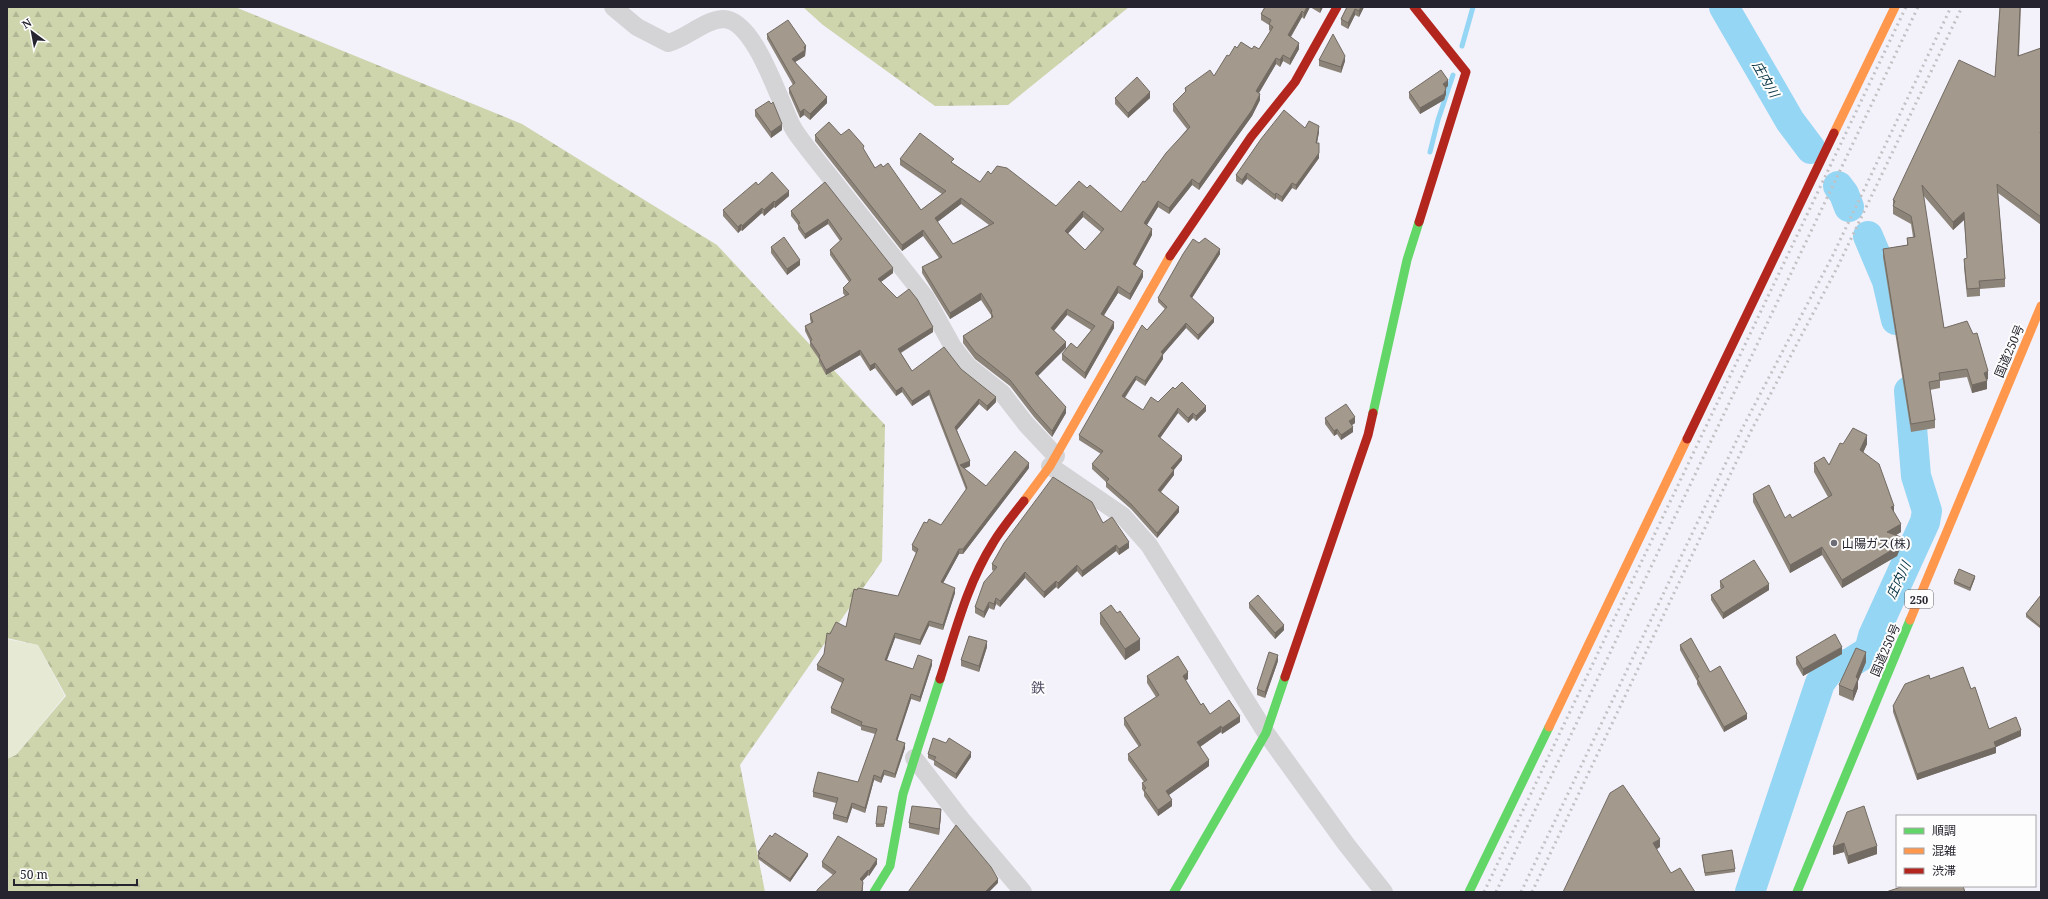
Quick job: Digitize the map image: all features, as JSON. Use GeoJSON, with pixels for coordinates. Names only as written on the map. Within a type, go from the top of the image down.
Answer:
{"type":"FeatureCollection","features":[{"type":"Feature","properties":{"kind":"main road"},"geometry":{"type":"LineString","coordinates":[[874,892],[890,866],[903,794],[967,596],[977,572],[993,542],[1053,461],[1172,252],[1251,137],[1295,82],[1337,7]]}},
{"type":"Feature","properties":{"kind":"main road"},"geometry":{"type":"LineString","coordinates":[[1174,892],[1266,733],[1368,435],[1408,260],[1466,72],[1414,7]]}},
{"type":"Feature","properties":{"kind":"main road"},"geometry":{"type":"LineString","coordinates":[[1468,892],[1895,7]]}},
{"type":"Feature","properties":{"kind":"main road","name":"国道250号"},"geometry":{"type":"LineString","coordinates":[[1797,892],[2041,306]]}},
{"type":"Feature","properties":{"kind":"street"},"geometry":{"type":"LineString","coordinates":[[613,7],[637,27],[668,42],[679,40],[713,21],[725,19],[736,24],[754,42],[772,78],[792,127],[926,298],[953,347],[968,366],[1002,393],[1053,461],[1123,516],[1149,545],[1266,733],[1346,844],[1384,892]]}},
{"type":"Feature","properties":{"kind":"street"},"geometry":{"type":"LineString","coordinates":[[914,758],[962,820],[1023,892]]}},
{"type":"Feature","properties":{"kind":"green space"},"geometry":{"type":"Polygon","coordinates":[[[7,7],[235,7],[522,124],[717,245],[885,425],[882,561],[740,765],[765,892],[7,892],[7,759],[16,755],[66,696],[38,645],[7,638],[7,7]]]}},
{"type":"Feature","properties":{"kind":"green space"},"geometry":{"type":"Polygon","coordinates":[[[803,7],[1129,7],[1008,105],[935,106],[823,25],[803,7]]]}},
{"type":"Feature","properties":{"kind":"green space"},"geometry":{"type":"Polygon","coordinates":[[[7,639],[38,645],[65,696],[15,756],[7,759],[7,639]]]}},
{"type":"Feature","properties":{"kind":"building"},"geometry":{"type":"Polygon","coordinates":[[[1265,7],[1307,7],[1304,13],[1302,11],[1288,35],[1299,43],[1290,59],[1283,55],[1280,60],[1276,58],[1256,91],[1260,94],[1252,110],[1199,184],[1192,179],[1169,208],[1158,201],[1144,223],[1152,229],[1133,264],[1143,271],[1130,294],[1118,286],[1101,314],[1114,322],[1085,373],[1062,354],[1071,343],[1077,348],[1095,326],[1067,309],[1051,328],[1066,342],[1035,373],[1066,407],[1052,431],[1010,380],[975,352],[963,336],[993,317],[992,311],[981,293],[950,313],[922,267],[942,257],[923,230],[902,245],[815,135],[829,122],[841,135],[849,129],[864,146],[863,148],[875,168],[881,164],[883,167],[888,163],[921,210],[946,191],[900,159],[920,133],[954,159],[951,162],[980,182],[988,171],[991,174],[997,166],[1007,168],[1056,206],[1079,181],[1087,188],[1090,185],[1121,212],[1143,181],[1145,182],[1166,153],[1190,127],[1173,104],[1186,91],[1185,88],[1210,70],[1214,76],[1227,55],[1229,56],[1235,46],[1237,48],[1241,42],[1252,49],[1254,46],[1259,49],[1273,27],[1269,24],[1271,20],[1261,14],[1265,7]],[[961,198],[935,218],[953,244],[994,223],[961,198]],[[1083,211],[1065,231],[1085,250],[1104,229],[1083,211]]]}},
{"type":"Feature","properties":{"kind":"building"},"geometry":{"type":"Polygon","coordinates":[[[1347,7],[1361,7],[1359,11],[1355,9],[1348,23],[1341,19],[1347,7]]]}},
{"type":"Feature","properties":{"kind":"building"},"geometry":{"type":"Polygon","coordinates":[[[2000,7],[2020,7],[2018,56],[2041,48],[2041,217],[1997,184],[2005,279],[1979,281],[1980,288],[1967,289],[1964,259],[1967,258],[1964,212],[1953,222],[1922,185],[1944,328],[1967,321],[1973,334],[1977,333],[1988,371],[1984,373],[1987,381],[1972,385],[1967,369],[1939,373],[1940,380],[1929,382],[1935,420],[1911,424],[1883,249],[1908,245],[1907,238],[1915,237],[1911,216],[1893,206],[1895,201],[1893,200],[1959,60],[1995,77],[2000,7]]]}},
{"type":"Feature","properties":{"kind":"building"},"geometry":{"type":"Polygon","coordinates":[[[788,20],[806,46],[804,47],[805,50],[792,59],[827,97],[810,114],[804,109],[800,112],[789,88],[795,83],[767,34],[788,20]]]}},
{"type":"Feature","properties":{"kind":"building"},"geometry":{"type":"Polygon","coordinates":[[[1333,34],[1345,56],[1341,67],[1319,60],[1333,34]]]}},
{"type":"Feature","properties":{"kind":"building"},"geometry":{"type":"Polygon","coordinates":[[[1441,70],[1448,80],[1443,84],[1446,88],[1444,94],[1420,108],[1409,92],[1441,70]]]}},
{"type":"Feature","properties":{"kind":"building"},"geometry":{"type":"Polygon","coordinates":[[[1137,77],[1150,92],[1128,113],[1115,98],[1137,77]]]}},
{"type":"Feature","properties":{"kind":"building"},"geometry":{"type":"Polygon","coordinates":[[[769,101],[771,104],[773,102],[782,124],[771,132],[755,110],[769,101]]]}},
{"type":"Feature","properties":{"kind":"building"},"geometry":{"type":"Polygon","coordinates":[[[1284,110],[1305,128],[1309,121],[1319,126],[1316,143],[1319,143],[1319,153],[1296,185],[1292,183],[1282,197],[1276,193],[1275,195],[1247,173],[1242,180],[1236,175],[1261,139],[1284,110]]]}},
{"type":"Feature","properties":{"kind":"building"},"geometry":{"type":"Polygon","coordinates":[[[772,172],[789,191],[764,210],[762,208],[742,226],[741,224],[738,227],[723,210],[756,182],[758,185],[772,172]]]}},
{"type":"Feature","properties":{"kind":"building"},"geometry":{"type":"Polygon","coordinates":[[[825,182],[893,268],[878,279],[897,298],[909,289],[917,299],[933,327],[898,349],[912,371],[944,347],[961,369],[996,397],[987,406],[979,399],[955,427],[970,461],[960,465],[986,486],[1015,451],[1029,463],[963,549],[959,549],[941,582],[955,588],[943,625],[929,621],[920,640],[895,633],[885,660],[913,669],[918,655],[932,660],[920,697],[911,694],[896,740],[905,743],[895,774],[884,770],[881,778],[874,775],[865,808],[852,803],[847,818],[833,814],[838,798],[813,792],[818,772],[858,782],[877,729],[861,725],[862,722],[831,708],[844,679],[817,665],[824,654],[827,633],[830,634],[836,622],[846,627],[854,589],[857,590],[858,588],[898,596],[918,549],[912,545],[924,522],[927,523],[929,519],[941,525],[967,488],[929,390],[912,401],[902,387],[896,391],[875,363],[870,366],[860,350],[826,370],[819,357],[820,356],[810,341],[812,340],[805,326],[813,322],[810,314],[849,294],[843,288],[851,280],[830,250],[842,239],[828,219],[805,234],[798,224],[800,223],[791,211],[825,182]]]}},
{"type":"Feature","properties":{"kind":"building"},"geometry":{"type":"Polygon","coordinates":[[[784,237],[800,260],[787,269],[771,247],[784,237]]]}},
{"type":"Feature","properties":{"kind":"building"},"geometry":{"type":"Polygon","coordinates":[[[1205,238],[1220,249],[1190,296],[1214,318],[1198,335],[1186,323],[1161,352],[1163,354],[1145,381],[1136,376],[1122,396],[1143,410],[1151,397],[1158,402],[1173,387],[1175,389],[1182,382],[1206,406],[1196,416],[1193,413],[1188,418],[1178,408],[1158,436],[1182,456],[1171,468],[1174,470],[1158,490],[1179,507],[1157,533],[1131,504],[1106,482],[1109,479],[1092,464],[1103,451],[1079,435],[1142,325],[1147,330],[1167,307],[1158,298],[1183,254],[1193,239],[1199,243],[1205,238]]]}},
{"type":"Feature","properties":{"kind":"building"},"geometry":{"type":"Polygon","coordinates":[[[1346,404],[1355,417],[1349,421],[1353,427],[1341,435],[1337,429],[1334,431],[1325,418],[1346,404]]]}},
{"type":"Feature","properties":{"kind":"building"},"geometry":{"type":"Polygon","coordinates":[[[1853,428],[1867,435],[1860,450],[1879,464],[1894,506],[1891,507],[1901,524],[1887,532],[1901,537],[1897,547],[1842,580],[1822,547],[1790,565],[1753,494],[1769,485],[1785,518],[1790,514],[1792,518],[1832,495],[1814,463],[1824,457],[1829,465],[1840,443],[1843,444],[1853,428]]]}},
{"type":"Feature","properties":{"kind":"building"},"geometry":{"type":"Polygon","coordinates":[[[1053,477],[1092,502],[1103,523],[1112,517],[1129,542],[1119,549],[1116,545],[1082,571],[1077,565],[1058,583],[1056,581],[1044,592],[1025,572],[1000,601],[996,598],[994,604],[989,602],[984,612],[975,607],[984,582],[997,567],[992,564],[1004,543],[1053,477]]]}},
{"type":"Feature","properties":{"kind":"building"},"geometry":{"type":"Polygon","coordinates":[[[1754,560],[1769,584],[1723,613],[1711,595],[1724,587],[1720,581],[1754,560]]]}},
{"type":"Feature","properties":{"kind":"building"},"geometry":{"type":"Polygon","coordinates":[[[1959,569],[1975,576],[1970,588],[1954,581],[1959,569]]]}},
{"type":"Feature","properties":{"kind":"building"},"geometry":{"type":"Polygon","coordinates":[[[1258,595],[1284,625],[1275,633],[1249,603],[1258,595]]]}},
{"type":"Feature","properties":{"kind":"building"},"geometry":{"type":"Polygon","coordinates":[[[2041,595],[2041,627],[2026,614],[2041,595]]]}},
{"type":"Feature","properties":{"kind":"building"},"geometry":{"type":"Polygon","coordinates":[[[1111,605],[1117,613],[1120,611],[1140,639],[1125,649],[1100,613],[1111,605]]]}},
{"type":"Feature","properties":{"kind":"building"},"geometry":{"type":"Polygon","coordinates":[[[1835,634],[1842,647],[1803,669],[1796,657],[1835,634]]]}},
{"type":"Feature","properties":{"kind":"building"},"geometry":{"type":"Polygon","coordinates":[[[969,636],[987,641],[979,666],[961,660],[969,636]]]}},
{"type":"Feature","properties":{"kind":"building"},"geometry":{"type":"Polygon","coordinates":[[[1691,638],[1710,672],[1720,666],[1747,714],[1724,727],[1697,678],[1699,677],[1680,645],[1691,638]]]}},
{"type":"Feature","properties":{"kind":"building"},"geometry":{"type":"Polygon","coordinates":[[[1856,648],[1866,652],[1856,677],[1858,679],[1853,691],[1839,685],[1856,648]]]}},
{"type":"Feature","properties":{"kind":"building"},"geometry":{"type":"Polygon","coordinates":[[[1269,652],[1278,655],[1265,692],[1257,689],[1269,652]]]}},
{"type":"Feature","properties":{"kind":"building"},"geometry":{"type":"Polygon","coordinates":[[[1178,656],[1188,672],[1183,676],[1201,705],[1203,703],[1210,714],[1229,700],[1240,716],[1222,728],[1221,726],[1197,742],[1209,760],[1166,791],[1172,800],[1158,810],[1144,790],[1146,788],[1142,783],[1147,780],[1128,754],[1141,745],[1124,718],[1159,695],[1147,676],[1178,656]]]}},
{"type":"Feature","properties":{"kind":"building"},"geometry":{"type":"Polygon","coordinates":[[[1963,667],[1971,689],[1975,687],[1989,729],[2016,717],[2021,730],[1994,742],[1996,747],[1917,774],[1893,706],[1905,684],[1929,675],[1930,679],[1963,667]]]}},
{"type":"Feature","properties":{"kind":"building"},"geometry":{"type":"Polygon","coordinates":[[[933,738],[946,743],[949,738],[971,752],[956,774],[934,760],[936,757],[928,754],[933,738]]]}},
{"type":"Feature","properties":{"kind":"building"},"geometry":{"type":"Polygon","coordinates":[[[1623,785],[1660,839],[1653,843],[1671,873],[1680,868],[1695,892],[1563,892],[1610,793],[1623,785]]]}},
{"type":"Feature","properties":{"kind":"building"},"geometry":{"type":"Polygon","coordinates":[[[878,806],[887,807],[884,824],[876,824],[878,806]]]}},
{"type":"Feature","properties":{"kind":"building"},"geometry":{"type":"Polygon","coordinates":[[[912,806],[941,809],[939,829],[909,823],[912,806]]]}},
{"type":"Feature","properties":{"kind":"building"},"geometry":{"type":"Polygon","coordinates":[[[1864,806],[1877,846],[1848,856],[1844,843],[1833,847],[1847,812],[1864,806]]]}},
{"type":"Feature","properties":{"kind":"building"},"geometry":{"type":"Polygon","coordinates":[[[956,825],[991,867],[998,879],[985,892],[908,892],[956,825]]]}},
{"type":"Feature","properties":{"kind":"building"},"geometry":{"type":"Polygon","coordinates":[[[775,833],[808,854],[790,879],[758,856],[760,853],[758,852],[770,835],[772,837],[775,833]]]}},
{"type":"Feature","properties":{"kind":"building"},"geometry":{"type":"Polygon","coordinates":[[[838,836],[877,859],[869,871],[868,870],[860,879],[863,882],[861,892],[816,892],[836,872],[822,862],[838,836]]]}},
{"type":"Feature","properties":{"kind":"building"},"geometry":{"type":"Polygon","coordinates":[[[1732,850],[1735,869],[1705,873],[1702,855],[1732,850]]]}},
{"type":"Feature","properties":{"kind":"building"},"geometry":{"type":"Polygon","coordinates":[[[1901,887],[1963,887],[1965,892],[1886,892],[1901,887]]]}},
{"type":"Feature","properties":{"kind":"waterway"},"geometry":{"type":"LineString","coordinates":[[1462,46],[1473,7]]}},
{"type":"Feature","properties":{"kind":"waterway","name":"庄内川"},"geometry":{"type":"LineString","coordinates":[[1724,7],[1790,121],[1811,149]]}},
{"type":"Feature","properties":{"kind":"waterway"},"geometry":{"type":"LineString","coordinates":[[1430,152],[1438,120],[1453,75]]}},
{"type":"Feature","properties":{"kind":"waterway","name":"庄内川"},"geometry":{"type":"LineString","coordinates":[[1838,186],[1844,194],[1849,207]]}},
{"type":"Feature","properties":{"kind":"waterway","name":"庄内川"},"geometry":{"type":"LineString","coordinates":[[1868,236],[1887,281],[1896,320]]}},
{"type":"Feature","properties":{"kind":"waterway","name":"庄内川"},"geometry":{"type":"LineString","coordinates":[[1750,892],[1820,683],[1831,668],[1850,663],[1869,651],[1873,636],[1925,522],[1927,511],[1916,476],[1909,391]]}},
{"type":"Feature","properties":{"kind":"railway"},"geometry":{"type":"LineString","coordinates":[[1484,892],[1906,7]]}},
{"type":"Feature","properties":{"kind":"railway"},"geometry":{"type":"LineString","coordinates":[[1496,892],[1918,7]]}},
{"type":"Feature","properties":{"kind":"railway"},"geometry":{"type":"LineString","coordinates":[[1521,892],[1743,427],[1832,257],[1951,7]]}},
{"type":"Feature","properties":{"kind":"railway"},"geometry":{"type":"LineString","coordinates":[[1532,892],[1751,431],[1837,268],[1962,7]]}},
{"type":"Feature","properties":{"kind":"traffic: fast"},"geometry":{"type":"LineString","coordinates":[[1373,413],[1407,260],[1419,222]]}},
{"type":"Feature","properties":{"kind":"traffic: fast"},"geometry":{"type":"LineString","coordinates":[[1797,892],[1910,620]]}},
{"type":"Feature","properties":{"kind":"traffic: fast"},"geometry":{"type":"LineString","coordinates":[[1174,892],[1266,733],[1285,677]]}},
{"type":"Feature","properties":{"kind":"traffic: fast"},"geometry":{"type":"LineString","coordinates":[[874,892],[890,866],[903,794],[940,679]]}},
{"type":"Feature","properties":{"kind":"traffic: fast"},"geometry":{"type":"LineString","coordinates":[[1469,892],[1549,727]]}},
{"type":"Feature","properties":{"kind":"traffic: slow"},"geometry":{"type":"LineString","coordinates":[[1834,133],[1895,7]]}},
{"type":"Feature","properties":{"kind":"traffic: slow"},"geometry":{"type":"LineString","coordinates":[[1024,501],[1050,466],[1170,256]]}},
{"type":"Feature","properties":{"kind":"traffic: slow"},"geometry":{"type":"LineString","coordinates":[[1910,620],[2041,306]]}},
{"type":"Feature","properties":{"kind":"traffic: slow"},"geometry":{"type":"LineString","coordinates":[[1549,727],[1687,439]]}},
{"type":"Feature","properties":{"kind":"traffic: jam"},"geometry":{"type":"LineString","coordinates":[[1170,256],[1251,137],[1295,82],[1337,7]]}},
{"type":"Feature","properties":{"kind":"traffic: jam"},"geometry":{"type":"LineString","coordinates":[[1414,7],[1466,72],[1419,222]]}},
{"type":"Feature","properties":{"kind":"traffic: jam"},"geometry":{"type":"LineString","coordinates":[[1687,439],[1834,133]]}},
{"type":"Feature","properties":{"kind":"traffic: jam"},"geometry":{"type":"LineString","coordinates":[[1285,677],[1368,435],[1373,413]]}},
{"type":"Feature","properties":{"kind":"traffic: jam"},"geometry":{"type":"LineString","coordinates":[[940,679],[962,609],[976,575],[996,537],[1024,501]]}},
{"type":"Feature","properties":{"kind":"place","name":"山陽ガス(株)"},"geometry":{"type":"Point","coordinates":[1834,543]}},
{"type":"Feature","properties":{"kind":"district","name":"鉄"},"geometry":{"type":"Point","coordinates":[1038,687]}}]}
